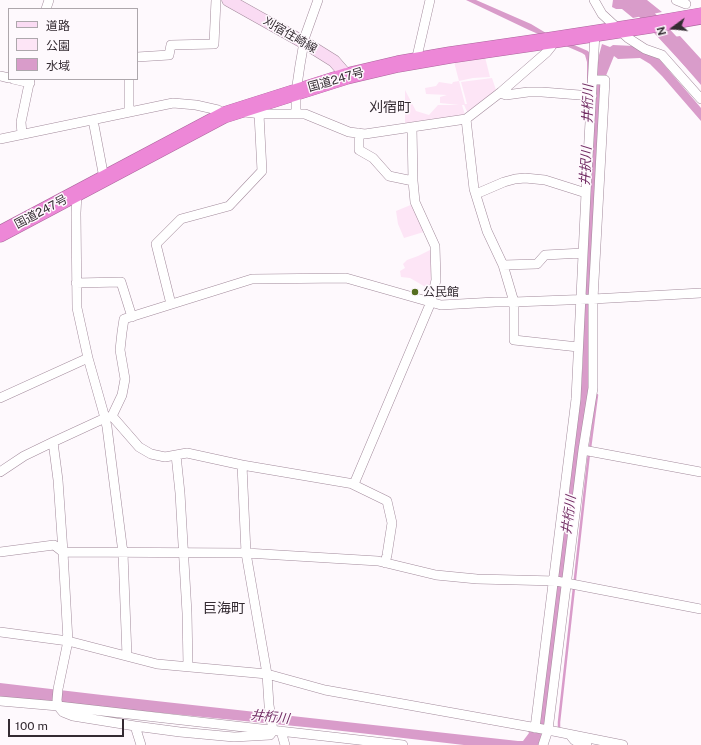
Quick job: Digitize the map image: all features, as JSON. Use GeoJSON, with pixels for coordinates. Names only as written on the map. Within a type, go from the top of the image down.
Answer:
{"type":"FeatureCollection","features":[{"type":"Feature","properties":{"kind":"highway","name":"国道247号"},"geometry":{"type":"LineString","coordinates":[[0,234],[230,113],[347,76],[450,54],[623,29],[693,12]]}},
{"type":"Feature","properties":{"kind":"main road","name":"刈宿住崎線"},"geometry":{"type":"LineString","coordinates":[[228,0],[304,42],[334,61],[347,76]]}},
{"type":"Feature","properties":{"kind":"street"},"geometry":{"type":"LineString","coordinates":[[138,57],[168,55],[171,45],[214,44],[216,0]]}},
{"type":"Feature","properties":{"kind":"street"},"geometry":{"type":"LineString","coordinates":[[296,114],[296,92],[304,42],[318,0]]}},
{"type":"Feature","properties":{"kind":"street"},"geometry":{"type":"LineString","coordinates":[[416,61],[430,0]]}},
{"type":"Feature","properties":{"kind":"street"},"geometry":{"type":"LineString","coordinates":[[594,0],[602,14],[623,29],[628,38],[645,49],[662,54],[701,99]]}},
{"type":"Feature","properties":{"kind":"street"},"geometry":{"type":"LineString","coordinates":[[676,0],[693,12]]}},
{"type":"Feature","properties":{"kind":"street"},"geometry":{"type":"LineString","coordinates":[[535,728],[576,399],[589,96],[593,80],[595,33]]}},
{"type":"Feature","properties":{"kind":"street"},"geometry":{"type":"LineString","coordinates":[[0,139],[173,103],[196,104],[230,113],[304,114],[349,132],[365,134],[466,119],[501,92],[547,52],[551,48],[553,40]]}},
{"type":"Feature","properties":{"kind":"street"},"geometry":{"type":"LineString","coordinates":[[129,80],[129,112]]}},
{"type":"Feature","properties":{"kind":"street"},"geometry":{"type":"LineString","coordinates":[[543,745],[548,730],[583,450],[593,388],[593,299],[605,80],[593,80]]}},
{"type":"Feature","properties":{"kind":"street"},"geometry":{"type":"LineString","coordinates":[[22,134],[20,122],[30,81]]}},
{"type":"Feature","properties":{"kind":"street"},"geometry":{"type":"LineString","coordinates":[[501,92],[506,95],[542,92],[589,96]]}},
{"type":"Feature","properties":{"kind":"street"},"geometry":{"type":"LineString","coordinates":[[171,304],[156,244],[181,219],[229,206],[262,171],[259,114]]}},
{"type":"Feature","properties":{"kind":"street"},"geometry":{"type":"LineString","coordinates":[[466,119],[474,189],[487,231],[503,265],[514,302],[514,340],[578,347]]}},
{"type":"Feature","properties":{"kind":"street"},"geometry":{"type":"LineString","coordinates":[[93,120],[104,178]]}},
{"type":"Feature","properties":{"kind":"street"},"geometry":{"type":"LineString","coordinates":[[352,484],[354,484],[431,302],[436,280],[435,246],[415,202],[412,127]]}},
{"type":"Feature","properties":{"kind":"street"},"geometry":{"type":"LineString","coordinates":[[360,133],[359,150],[373,158],[389,176],[413,181]]}},
{"type":"Feature","properties":{"kind":"street"},"geometry":{"type":"LineString","coordinates":[[476,194],[504,182],[525,178],[545,180],[586,193]]}},
{"type":"Feature","properties":{"kind":"street"},"geometry":{"type":"LineString","coordinates":[[76,193],[77,308],[88,358],[109,417],[139,447],[151,454],[166,456],[186,453],[242,465],[352,484],[387,501],[392,523],[388,555],[385,562]]}},
{"type":"Feature","properties":{"kind":"street"},"geometry":{"type":"LineString","coordinates":[[503,265],[537,264],[545,255],[583,253]]}},
{"type":"Feature","properties":{"kind":"street"},"geometry":{"type":"LineString","coordinates":[[127,656],[123,553],[107,427],[109,417],[122,396],[125,379],[120,350],[124,319],[252,278],[346,278],[441,305],[701,293]]}},
{"type":"Feature","properties":{"kind":"street"},"geometry":{"type":"LineString","coordinates":[[76,283],[121,282],[132,317]]}},
{"type":"Feature","properties":{"kind":"street"},"geometry":{"type":"LineString","coordinates":[[0,398],[88,358]]}},
{"type":"Feature","properties":{"kind":"street"},"geometry":{"type":"LineString","coordinates":[[0,472],[24,456],[109,417]]}},
{"type":"Feature","properties":{"kind":"street"},"geometry":{"type":"LineString","coordinates":[[53,442],[64,552],[68,641],[58,689],[57,703],[63,712],[73,716],[135,726],[234,737],[270,735],[275,729]]}},
{"type":"Feature","properties":{"kind":"street"},"geometry":{"type":"LineString","coordinates":[[583,450],[701,472]]}},
{"type":"Feature","properties":{"kind":"street"},"geometry":{"type":"LineString","coordinates":[[176,455],[180,493],[187,613],[188,666]]}},
{"type":"Feature","properties":{"kind":"street"},"geometry":{"type":"LineString","coordinates":[[242,465],[246,553],[267,674],[269,705],[275,729],[285,745]]}},
{"type":"Feature","properties":{"kind":"street"},"geometry":{"type":"LineString","coordinates":[[0,552],[54,545],[64,552],[246,553],[378,561],[436,575],[477,579],[554,581],[701,609]]}},
{"type":"Feature","properties":{"kind":"street"},"geometry":{"type":"LineString","coordinates":[[0,632],[68,641],[157,664],[267,674],[325,690],[624,745]]}},
{"type":"Feature","properties":{"kind":"street"},"geometry":{"type":"LineString","coordinates":[[0,701],[57,703],[403,745]]}},
{"type":"Feature","properties":{"kind":"street"},"geometry":{"type":"LineString","coordinates":[[135,726],[141,745]]}},
{"type":"Feature","properties":{"kind":"street"},"geometry":{"type":"LineString","coordinates":[[568,734],[574,740],[581,744],[587,745]]}},
{"type":"Feature","properties":{"kind":"green space"},"geometry":{"type":"Polygon","coordinates":[[[485,57],[490,77],[459,81],[454,62],[485,57]]]}},
{"type":"Feature","properties":{"kind":"green space"},"geometry":{"type":"Polygon","coordinates":[[[492,78],[497,93],[469,116],[464,105],[462,105],[466,118],[464,119],[405,123],[405,90],[416,111],[429,115],[438,105],[459,105],[440,103],[440,97],[447,95],[426,94],[425,88],[436,86],[439,82],[452,84],[453,82],[459,81],[465,104],[467,104],[461,82],[492,78]]]}},
{"type":"Feature","properties":{"kind":"green space"},"geometry":{"type":"Polygon","coordinates":[[[413,204],[427,231],[404,238],[398,224],[396,211],[413,204]]]}},
{"type":"Feature","properties":{"kind":"green space"},"geometry":{"type":"Polygon","coordinates":[[[432,249],[433,271],[429,289],[410,278],[401,277],[400,271],[405,268],[403,264],[407,260],[432,249]]]}},
{"type":"Feature","properties":{"kind":"water","name":"井択川"},"geometry":{"type":"Polygon","coordinates":[[[466,0],[476,0],[588,51],[591,55],[587,115],[587,62],[585,55],[466,0]]]}},
{"type":"Feature","properties":{"kind":"water"},"geometry":{"type":"Polygon","coordinates":[[[613,0],[647,0],[662,12],[633,18],[622,9],[612,7],[613,0]]]}},
{"type":"Feature","properties":{"kind":"water"},"geometry":{"type":"Polygon","coordinates":[[[680,36],[701,59],[701,85],[661,39],[680,36]]]}},
{"type":"Feature","properties":{"kind":"water","name":"井桁川"},"geometry":{"type":"Polygon","coordinates":[[[602,44],[610,47],[613,45],[634,46],[655,54],[701,108],[701,121],[650,64],[640,58],[618,59],[614,56],[603,83],[591,389],[546,723],[542,727],[537,724],[581,388],[594,92],[602,44]]]}},
{"type":"Feature","properties":{"kind":"water","name":"井桁川"},"geometry":{"type":"Polygon","coordinates":[[[0,683],[518,741],[523,741],[529,733],[526,727],[544,735],[539,745],[464,745],[325,729],[0,697],[0,683]]]}},
{"type":"Feature","properties":{"kind":"waterway"},"geometry":{"type":"LineString","coordinates":[[633,0],[701,73]]}},
{"type":"Feature","properties":{"kind":"waterway"},"geometry":{"type":"LineString","coordinates":[[590,448],[597,395]]}},
{"type":"Feature","properties":{"kind":"waterway","name":"井桁川"},"geometry":{"type":"LineString","coordinates":[[559,728],[589,453]]}},
{"type":"Feature","properties":{"kind":"place","name":"公民館"},"geometry":{"type":"Point","coordinates":[415,292]}},
{"type":"Feature","properties":{"kind":"district","name":"刈宿町"},"geometry":{"type":"Point","coordinates":[390,108]}},
{"type":"Feature","properties":{"kind":"district","name":"巨海町"},"geometry":{"type":"Point","coordinates":[224,609]}}]}
